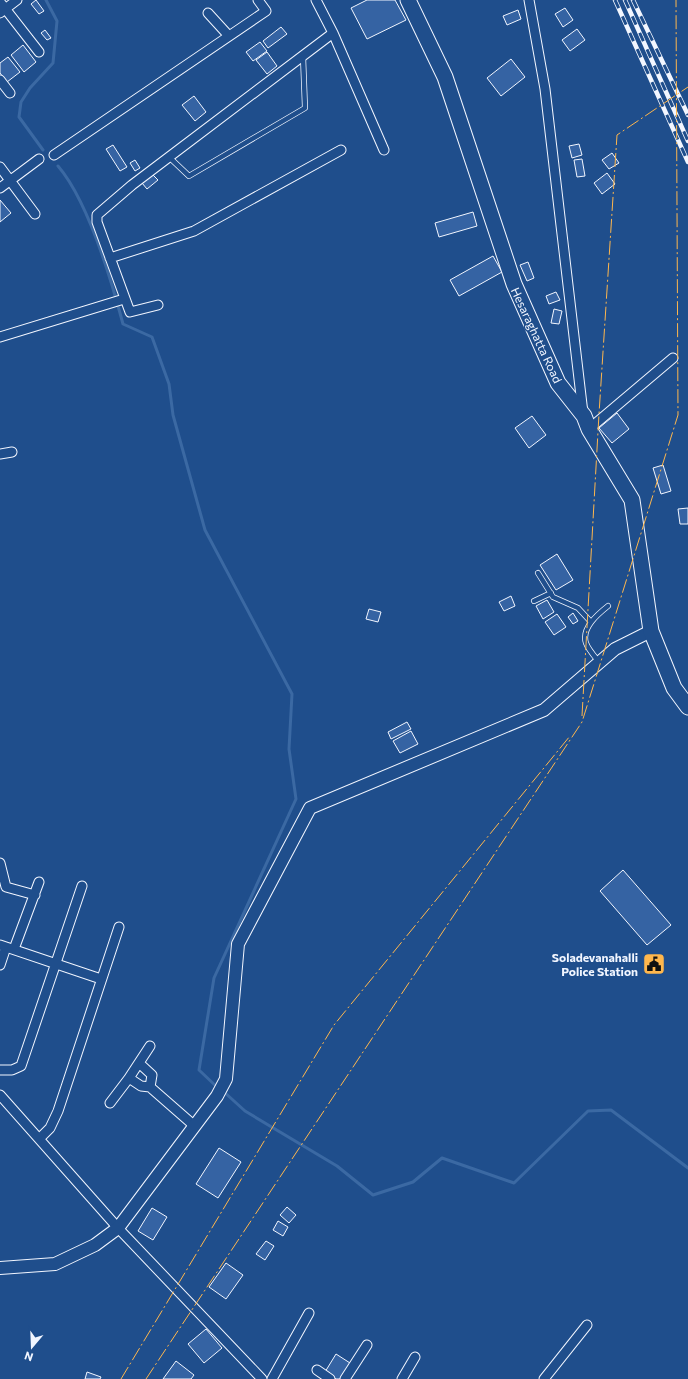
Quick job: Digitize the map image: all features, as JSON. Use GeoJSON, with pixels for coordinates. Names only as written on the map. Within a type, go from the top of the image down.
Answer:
{"type":"FeatureCollection","features":[{"type":"Feature","properties":{"kind":"main road","name":"Hesaraghatta Road"},"geometry":{"type":"LineString","coordinates":[[408,0],[445,77],[514,284],[558,383],[586,422],[632,500],[651,631],[674,688],[688,707]]}},
{"type":"Feature","properties":{"kind":"street"},"geometry":{"type":"LineString","coordinates":[[17,0],[2,8],[39,52]]}},
{"type":"Feature","properties":{"kind":"street"},"geometry":{"type":"LineString","coordinates":[[54,155],[266,11],[258,0]]}},
{"type":"Feature","properties":{"kind":"street"},"geometry":{"type":"LineString","coordinates":[[316,0],[333,33],[384,150]]}},
{"type":"Feature","properties":{"kind":"street"},"geometry":{"type":"LineString","coordinates":[[529,0],[545,89],[586,422],[673,358]]}},
{"type":"Feature","properties":{"kind":"street"},"geometry":{"type":"LineString","coordinates":[[208,12],[229,36]]}},
{"type":"Feature","properties":{"kind":"street"},"geometry":{"type":"LineString","coordinates":[[158,305],[130,312],[97,222],[97,215],[333,33]]}},
{"type":"Feature","properties":{"kind":"street"},"geometry":{"type":"LineString","coordinates":[[0,80],[10,94]]}},
{"type":"Feature","properties":{"kind":"street"},"geometry":{"type":"LineString","coordinates":[[110,258],[194,232],[341,150]]}},
{"type":"Feature","properties":{"kind":"street"},"geometry":{"type":"LineString","coordinates":[[0,188],[39,159]]}},
{"type":"Feature","properties":{"kind":"street"},"geometry":{"type":"LineString","coordinates":[[0,167],[36,214]]}},
{"type":"Feature","properties":{"kind":"street"},"geometry":{"type":"LineString","coordinates":[[0,337],[124,299]]}},
{"type":"Feature","properties":{"kind":"street"},"geometry":{"type":"LineString","coordinates":[[0,454],[12,452]]}},
{"type":"Feature","properties":{"kind":"street"},"geometry":{"type":"LineString","coordinates":[[0,1268],[55,1264],[95,1245],[118,1228],[218,1096],[226,1079],[238,944],[310,808],[544,710],[615,649],[651,631]]}},
{"type":"Feature","properties":{"kind":"street"},"geometry":{"type":"LineString","coordinates":[[0,863],[6,887],[35,895]]}},
{"type":"Feature","properties":{"kind":"street"},"geometry":{"type":"LineString","coordinates":[[0,965],[7,947],[35,895],[39,882]]}},
{"type":"Feature","properties":{"kind":"street"},"geometry":{"type":"LineString","coordinates":[[0,1070],[12,1070],[21,1066],[82,886]]}},
{"type":"Feature","properties":{"kind":"street"},"geometry":{"type":"LineString","coordinates":[[39,1139],[50,1128],[58,1111],[119,927]]}},
{"type":"Feature","properties":{"kind":"street"},"geometry":{"type":"LineString","coordinates":[[7,947],[101,979]]}},
{"type":"Feature","properties":{"kind":"street"},"geometry":{"type":"LineString","coordinates":[[110,1102],[129,1078],[150,1046]]}},
{"type":"Feature","properties":{"kind":"street"},"geometry":{"type":"LineString","coordinates":[[139,1063],[152,1075],[150,1087]]}},
{"type":"Feature","properties":{"kind":"street"},"geometry":{"type":"LineString","coordinates":[[129,1078],[141,1086],[150,1087],[190,1122],[194,1128]]}},
{"type":"Feature","properties":{"kind":"street"},"geometry":{"type":"LineString","coordinates":[[0,1095],[118,1228],[262,1379]]}},
{"type":"Feature","properties":{"kind":"street"},"geometry":{"type":"LineString","coordinates":[[272,1379],[310,1313]]}},
{"type":"Feature","properties":{"kind":"street"},"geometry":{"type":"LineString","coordinates":[[544,1379],[587,1325]]}},
{"type":"Feature","properties":{"kind":"street"},"geometry":{"type":"LineString","coordinates":[[345,1379],[367,1345]]}},
{"type":"Feature","properties":{"kind":"street"},"geometry":{"type":"LineString","coordinates":[[402,1379],[415,1357]]}},
{"type":"Feature","properties":{"kind":"street"},"geometry":{"type":"LineString","coordinates":[[317,1370],[330,1379]]}},
{"type":"Feature","properties":{"kind":"lane"},"geometry":{"type":"LineString","coordinates":[[169,158],[188,176],[305,108],[303,56]]}},
{"type":"Feature","properties":{"kind":"lane"},"geometry":{"type":"LineString","coordinates":[[538,573],[553,597],[578,608],[591,622]]}},
{"type":"Feature","properties":{"kind":"lane"},"geometry":{"type":"LineString","coordinates":[[534,601],[551,594]]}},
{"type":"Feature","properties":{"kind":"lane"},"geometry":{"type":"LineString","coordinates":[[600,663],[586,643],[587,632],[591,622],[608,606]]}},
{"type":"Feature","properties":{"kind":"building"},"geometry":{"type":"Polygon","coordinates":[[[36,0],[44,11],[39,14],[31,4],[36,0]]]}},
{"type":"Feature","properties":{"kind":"building"},"geometry":{"type":"Polygon","coordinates":[[[367,0],[395,0],[406,20],[367,39],[351,8],[367,0]]]}},
{"type":"Feature","properties":{"kind":"building"},"geometry":{"type":"Polygon","coordinates":[[[565,8],[573,20],[563,27],[555,14],[565,8]]]}},
{"type":"Feature","properties":{"kind":"building"},"geometry":{"type":"Polygon","coordinates":[[[518,10],[521,19],[507,25],[503,16],[518,10]]]}},
{"type":"Feature","properties":{"kind":"building"},"geometry":{"type":"Polygon","coordinates":[[[281,27],[287,34],[268,48],[263,41],[281,27]]]}},
{"type":"Feature","properties":{"kind":"building"},"geometry":{"type":"Polygon","coordinates":[[[577,29],[585,40],[570,51],[562,40],[577,29]]]}},
{"type":"Feature","properties":{"kind":"building"},"geometry":{"type":"Polygon","coordinates":[[[45,30],[51,38],[47,40],[41,33],[45,30]]]}},
{"type":"Feature","properties":{"kind":"building"},"geometry":{"type":"Polygon","coordinates":[[[260,42],[267,51],[253,61],[246,52],[260,42]]]}},
{"type":"Feature","properties":{"kind":"building"},"geometry":{"type":"Polygon","coordinates":[[[23,45],[36,62],[24,72],[11,55],[23,45]]]}},
{"type":"Feature","properties":{"kind":"building"},"geometry":{"type":"Polygon","coordinates":[[[267,52],[277,66],[267,74],[256,60],[267,52]]]}},
{"type":"Feature","properties":{"kind":"building"},"geometry":{"type":"Polygon","coordinates":[[[8,57],[20,72],[7,82],[0,73],[0,63],[8,57]]]}},
{"type":"Feature","properties":{"kind":"building"},"geometry":{"type":"Polygon","coordinates":[[[511,59],[525,77],[501,96],[487,78],[511,59]]]}},
{"type":"Feature","properties":{"kind":"building"},"geometry":{"type":"Polygon","coordinates":[[[194,96],[206,112],[195,121],[182,105],[194,96]]]}},
{"type":"Feature","properties":{"kind":"building"},"geometry":{"type":"Polygon","coordinates":[[[579,144],[582,155],[572,158],[569,146],[579,144]]]}},
{"type":"Feature","properties":{"kind":"building"},"geometry":{"type":"Polygon","coordinates":[[[113,145],[127,167],[120,171],[106,149],[113,145]]]}},
{"type":"Feature","properties":{"kind":"building"},"geometry":{"type":"Polygon","coordinates":[[[612,153],[619,163],[609,169],[602,160],[612,153]]]}},
{"type":"Feature","properties":{"kind":"building"},"geometry":{"type":"Polygon","coordinates":[[[582,159],[585,176],[577,177],[574,160],[582,159]]]}},
{"type":"Feature","properties":{"kind":"building"},"geometry":{"type":"Polygon","coordinates":[[[135,160],[140,168],[135,171],[130,163],[135,160]]]}},
{"type":"Feature","properties":{"kind":"building"},"geometry":{"type":"Polygon","coordinates":[[[607,173],[615,184],[602,194],[594,183],[607,173]]]}},
{"type":"Feature","properties":{"kind":"building"},"geometry":{"type":"Polygon","coordinates":[[[152,174],[158,180],[147,189],[142,183],[152,174]]]}},
{"type":"Feature","properties":{"kind":"building"},"geometry":{"type":"Polygon","coordinates":[[[0,200],[11,213],[0,222],[0,200]]]}},
{"type":"Feature","properties":{"kind":"building"},"geometry":{"type":"Polygon","coordinates":[[[473,212],[477,226],[439,237],[435,223],[473,212]]]}},
{"type":"Feature","properties":{"kind":"building"},"geometry":{"type":"Polygon","coordinates":[[[493,256],[502,272],[459,296],[450,280],[493,256]]]}},
{"type":"Feature","properties":{"kind":"building"},"geometry":{"type":"Polygon","coordinates":[[[528,262],[534,278],[527,281],[520,265],[528,262]]]}},
{"type":"Feature","properties":{"kind":"building"},"geometry":{"type":"Polygon","coordinates":[[[556,292],[560,300],[549,304],[546,296],[556,292]]]}},
{"type":"Feature","properties":{"kind":"building"},"geometry":{"type":"Polygon","coordinates":[[[554,309],[562,311],[559,324],[551,323],[554,309]]]}},
{"type":"Feature","properties":{"kind":"building"},"geometry":{"type":"Polygon","coordinates":[[[617,413],[629,429],[612,443],[599,428],[617,413]]]}},
{"type":"Feature","properties":{"kind":"building"},"geometry":{"type":"Polygon","coordinates":[[[532,416],[546,435],[529,448],[515,428],[532,416]]]}},
{"type":"Feature","properties":{"kind":"building"},"geometry":{"type":"Polygon","coordinates":[[[663,465],[671,491],[661,494],[653,468],[663,465]]]}},
{"type":"Feature","properties":{"kind":"building"},"geometry":{"type":"Polygon","coordinates":[[[688,508],[688,524],[680,524],[678,509],[688,508]]]}},
{"type":"Feature","properties":{"kind":"building"},"geometry":{"type":"Polygon","coordinates":[[[557,554],[573,580],[556,590],[540,565],[557,554]]]}},
{"type":"Feature","properties":{"kind":"building"},"geometry":{"type":"Polygon","coordinates":[[[511,596],[515,606],[504,611],[499,602],[511,596]]]}},
{"type":"Feature","properties":{"kind":"building"},"geometry":{"type":"Polygon","coordinates":[[[547,600],[554,612],[543,619],[536,606],[547,600]]]}},
{"type":"Feature","properties":{"kind":"building"},"geometry":{"type":"Polygon","coordinates":[[[369,609],[381,612],[378,622],[366,619],[369,609]]]}},
{"type":"Feature","properties":{"kind":"building"},"geometry":{"type":"Polygon","coordinates":[[[573,613],[578,621],[573,624],[568,617],[573,613]]]}},
{"type":"Feature","properties":{"kind":"building"},"geometry":{"type":"Polygon","coordinates":[[[557,614],[566,627],[554,635],[545,622],[557,614]]]}},
{"type":"Feature","properties":{"kind":"building"},"geometry":{"type":"Polygon","coordinates":[[[407,722],[411,729],[391,739],[388,732],[407,722]]]}},
{"type":"Feature","properties":{"kind":"building"},"geometry":{"type":"Polygon","coordinates":[[[411,731],[418,744],[400,753],[393,741],[411,731]]]}},
{"type":"Feature","properties":{"kind":"building"},"geometry":{"type":"Polygon","coordinates":[[[623,870],[671,925],[647,945],[600,891],[623,870]]]}},
{"type":"Feature","properties":{"kind":"building"},"geometry":{"type":"Polygon","coordinates":[[[219,1148],[241,1162],[218,1198],[196,1184],[219,1148]]]}},
{"type":"Feature","properties":{"kind":"building"},"geometry":{"type":"Polygon","coordinates":[[[287,1207],[296,1215],[289,1223],[280,1215],[287,1207]]]}},
{"type":"Feature","properties":{"kind":"building"},"geometry":{"type":"Polygon","coordinates":[[[152,1208],[167,1217],[153,1240],[138,1231],[152,1208]]]}},
{"type":"Feature","properties":{"kind":"building"},"geometry":{"type":"Polygon","coordinates":[[[278,1221],[288,1227],[283,1236],[273,1230],[278,1221]]]}},
{"type":"Feature","properties":{"kind":"building"},"geometry":{"type":"Polygon","coordinates":[[[266,1241],[274,1246],[265,1260],[256,1254],[266,1241]]]}},
{"type":"Feature","properties":{"kind":"building"},"geometry":{"type":"Polygon","coordinates":[[[226,1263],[243,1275],[226,1299],[209,1287],[226,1263]]]}},
{"type":"Feature","properties":{"kind":"building"},"geometry":{"type":"Polygon","coordinates":[[[206,1329],[222,1348],[204,1363],[188,1344],[206,1329]]]}},
{"type":"Feature","properties":{"kind":"building"},"geometry":{"type":"Polygon","coordinates":[[[336,1354],[350,1363],[340,1379],[336,1379],[325,1372],[336,1354]]]}},
{"type":"Feature","properties":{"kind":"building"},"geometry":{"type":"Polygon","coordinates":[[[176,1361],[194,1375],[191,1379],[163,1379],[176,1361]]]}},
{"type":"Feature","properties":{"kind":"building"},"geometry":{"type":"Polygon","coordinates":[[[87,1372],[101,1377],[100,1379],[85,1379],[87,1372]]]}},
{"type":"Feature","properties":{"kind":"waterway"},"geometry":{"type":"LineString","coordinates":[[43,150],[19,117],[21,102],[30,88],[53,63],[57,21],[46,0]]}},
{"type":"Feature","properties":{"kind":"waterway"},"geometry":{"type":"LineString","coordinates":[[58,166],[69,181],[89,220],[105,263],[123,324],[152,337],[169,384],[173,415],[205,530],[292,694],[289,749],[296,799],[214,978],[199,1070],[218,1088]]}},
{"type":"Feature","properties":{"kind":"waterway"},"geometry":{"type":"LineString","coordinates":[[223,1091],[245,1111],[337,1166],[373,1195],[413,1182],[442,1158],[514,1183],[588,1111],[611,1110],[688,1168]]}},
{"type":"Feature","properties":{"kind":"railway"},"geometry":{"type":"LineString","coordinates":[[615,0],[688,162]]}},
{"type":"Feature","properties":{"kind":"railway"},"geometry":{"type":"LineString","coordinates":[[625,0],[688,141]]}},
{"type":"Feature","properties":{"kind":"railway"},"geometry":{"type":"LineString","coordinates":[[633,0],[688,115]]}},
{"type":"Feature","properties":{"kind":"power"},"geometry":{"type":"LineString","coordinates":[[146,1379],[582,722],[678,415],[676,0]]}},
{"type":"Feature","properties":{"kind":"power"},"geometry":{"type":"LineString","coordinates":[[582,716],[617,135],[688,87]]}},
{"type":"Feature","properties":{"kind":"power"},"geometry":{"type":"LineString","coordinates":[[121,1379],[334,1025],[570,736]]}},
{"type":"Feature","properties":{"kind":"place","name":"Soladevanahalli Police Station"},"geometry":{"type":"Point","coordinates":[654,964]}}]}
